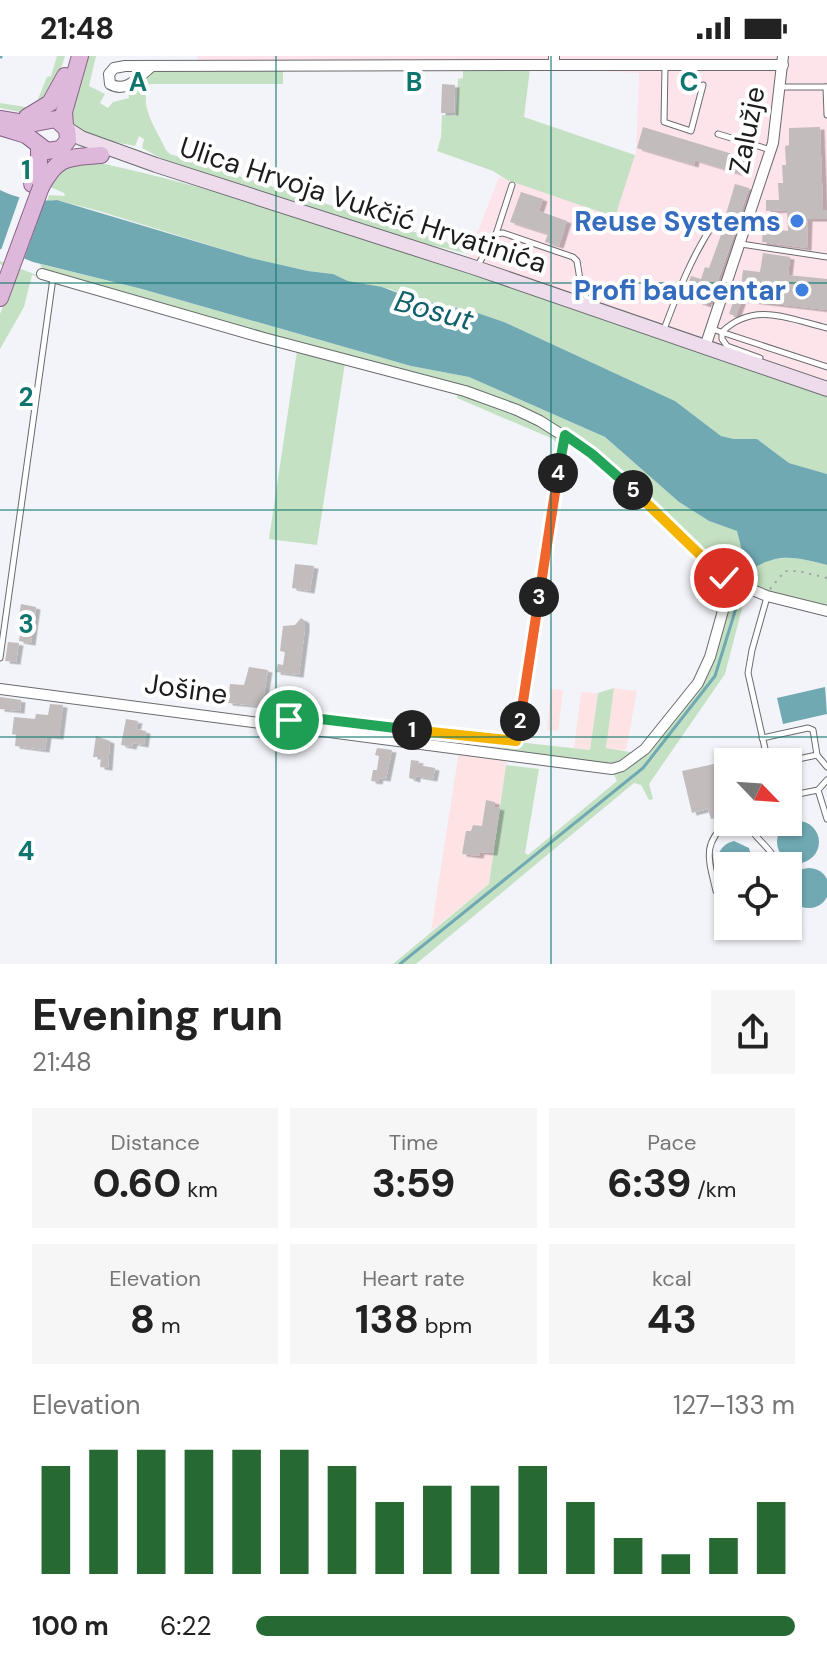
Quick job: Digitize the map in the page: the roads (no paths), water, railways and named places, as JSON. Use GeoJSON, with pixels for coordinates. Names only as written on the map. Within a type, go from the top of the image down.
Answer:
{"type":"FeatureCollection","features":[{"type":"Feature","properties":{"kind":"main road"},"geometry":{"type":"LineString","coordinates":[[36,185],[39,164],[36,131],[58,103],[71,56]]}},
{"type":"Feature","properties":{"kind":"main road"},"geometry":{"type":"LineString","coordinates":[[0,298],[4,276],[36,185],[49,161],[68,140],[64,112],[80,56]]}},
{"type":"Feature","properties":{"kind":"main road"},"geometry":{"type":"LineString","coordinates":[[0,118],[27,117],[40,112],[50,103],[65,76]]}},
{"type":"Feature","properties":{"kind":"main road"},"geometry":{"type":"LineString","coordinates":[[0,118],[30,124],[56,119],[66,127]]}},
{"type":"Feature","properties":{"kind":"main road"},"geometry":{"type":"LineString","coordinates":[[0,127],[26,135],[47,151],[59,150]]}},
{"type":"Feature","properties":{"kind":"main road","name":"Ulica Hrvoja Vukčić Hrvatinića"},"geometry":{"type":"LineString","coordinates":[[66,127],[92,142],[156,165],[476,268],[827,389]]}},
{"type":"Feature","properties":{"kind":"main road","name":"Ulica Hrvoja Vukčić Hrvatinića"},"geometry":{"type":"LineString","coordinates":[[59,150],[73,149],[156,165]]}},
{"type":"Feature","properties":{"kind":"main road"},"geometry":{"type":"LineString","coordinates":[[36,185],[63,159],[101,155]]}},
{"type":"Feature","properties":{"kind":"street"},"geometry":{"type":"LineString","coordinates":[[152,66],[426,60],[644,60],[665,65],[783,60]]}},
{"type":"Feature","properties":{"kind":"street","name":"Zalužje"},"geometry":{"type":"LineString","coordinates":[[705,347],[717,331],[772,150],[783,60]]}},
{"type":"Feature","properties":{"kind":"street"},"geometry":{"type":"LineString","coordinates":[[47,275],[264,338],[465,391],[517,410],[565,435],[617,475],[709,565],[731,582],[767,596],[827,611]]}},
{"type":"Feature","properties":{"kind":"street","name":"Jošine"},"geometry":{"type":"LineString","coordinates":[[0,689],[601,768],[622,766],[645,749],[698,683],[710,657],[731,582]]}},
{"type":"Feature","properties":{"kind":"lane"},"geometry":{"type":"LineString","coordinates":[[665,65],[664,122],[667,125],[691,131],[703,85]]}},
{"type":"Feature","properties":{"kind":"lane"},"geometry":{"type":"LineString","coordinates":[[781,87],[827,87],[827,115]]}},
{"type":"Feature","properties":{"kind":"lane"},"geometry":{"type":"LineString","coordinates":[[718,134],[772,150]]}},
{"type":"Feature","properties":{"kind":"lane"},"geometry":{"type":"LineString","coordinates":[[476,268],[496,234],[512,185]]}},
{"type":"Feature","properties":{"kind":"lane"},"geometry":{"type":"LineString","coordinates":[[663,332],[685,274],[716,220],[727,220],[747,227]]}},
{"type":"Feature","properties":{"kind":"lane"},"geometry":{"type":"LineString","coordinates":[[496,234],[503,233],[573,257],[577,261],[584,297],[592,307]]}},
{"type":"Feature","properties":{"kind":"lane"},"geometry":{"type":"LineString","coordinates":[[741,244],[827,257]]}},
{"type":"Feature","properties":{"kind":"lane"},"geometry":{"type":"LineString","coordinates":[[0,658],[47,275]]}},
{"type":"Feature","properties":{"kind":"lane"},"geometry":{"type":"LineString","coordinates":[[717,331],[745,316],[761,313],[827,328]]}},
{"type":"Feature","properties":{"kind":"lane"},"geometry":{"type":"LineString","coordinates":[[717,331],[827,367]]}},
{"type":"Feature","properties":{"kind":"lane"},"geometry":{"type":"LineString","coordinates":[[717,331],[727,346],[805,376],[810,383]]}},
{"type":"Feature","properties":{"kind":"lane"},"geometry":{"type":"LineString","coordinates":[[764,748],[748,673],[767,596]]}},
{"type":"Feature","properties":{"kind":"lane"},"geometry":{"type":"LineString","coordinates":[[762,738],[811,728],[817,755],[827,767]]}},
{"type":"Feature","properties":{"kind":"lane"},"geometry":{"type":"LineString","coordinates":[[802,758],[817,755]]}},
{"type":"Feature","properties":{"kind":"lane"},"geometry":{"type":"LineString","coordinates":[[802,793],[818,790],[827,780]]}},
{"type":"Feature","properties":{"kind":"lane"},"geometry":{"type":"LineString","coordinates":[[818,790],[827,819]]}},
{"type":"Feature","properties":{"kind":"lane"},"geometry":{"type":"LineString","coordinates":[[714,882],[708,855],[715,836]]}},
{"type":"Feature","properties":{"kind":"lane"},"geometry":{"type":"LineString","coordinates":[[755,836],[771,852]]}},
{"type":"Feature","properties":{"kind":"water","name":"Bosut"},"geometry":{"type":"Polygon","coordinates":[[[0,190],[28,199],[57,200],[251,258],[333,274],[348,281],[382,287],[414,299],[472,311],[504,322],[675,401],[721,436],[757,439],[789,463],[827,474],[827,565],[779,558],[750,570],[746,566],[737,531],[709,521],[679,502],[605,437],[469,377],[411,366],[142,289],[33,262],[0,249],[0,190]]]}},
{"type":"Feature","properties":{"kind":"water"},"geometry":{"type":"Polygon","coordinates":[[[825,687],[827,714],[783,724],[777,698],[825,687]]]}},
{"type":"Feature","properties":{"kind":"water"},"geometry":{"type":"Polygon","coordinates":[[[802,822],[813,827],[817,834],[817,850],[806,861],[802,862],[802,852],[779,850],[778,836],[802,836],[802,822]]]}},
{"type":"Feature","properties":{"kind":"water"},"geometry":{"type":"Polygon","coordinates":[[[734,841],[749,848],[750,852],[720,852],[734,841]]]}},
{"type":"Feature","properties":{"kind":"water"},"geometry":{"type":"Polygon","coordinates":[[[802,869],[817,869],[828,880],[828,896],[817,907],[802,907],[802,869]]]}},
{"type":"Feature","properties":{"kind":"waterway"},"geometry":{"type":"LineString","coordinates":[[745,583],[750,570]]}},
{"type":"Feature","properties":{"kind":"waterway"},"geometry":{"type":"LineString","coordinates":[[400,964],[643,768],[715,676],[741,592]]}},
{"type":"Feature","properties":{"kind":"place","name":"Reuse Systems"},"geometry":{"type":"Point","coordinates":[797,221]}},
{"type":"Feature","properties":{"kind":"place","name":"Profi baucentar"},"geometry":{"type":"Point","coordinates":[802,290]}}]}
